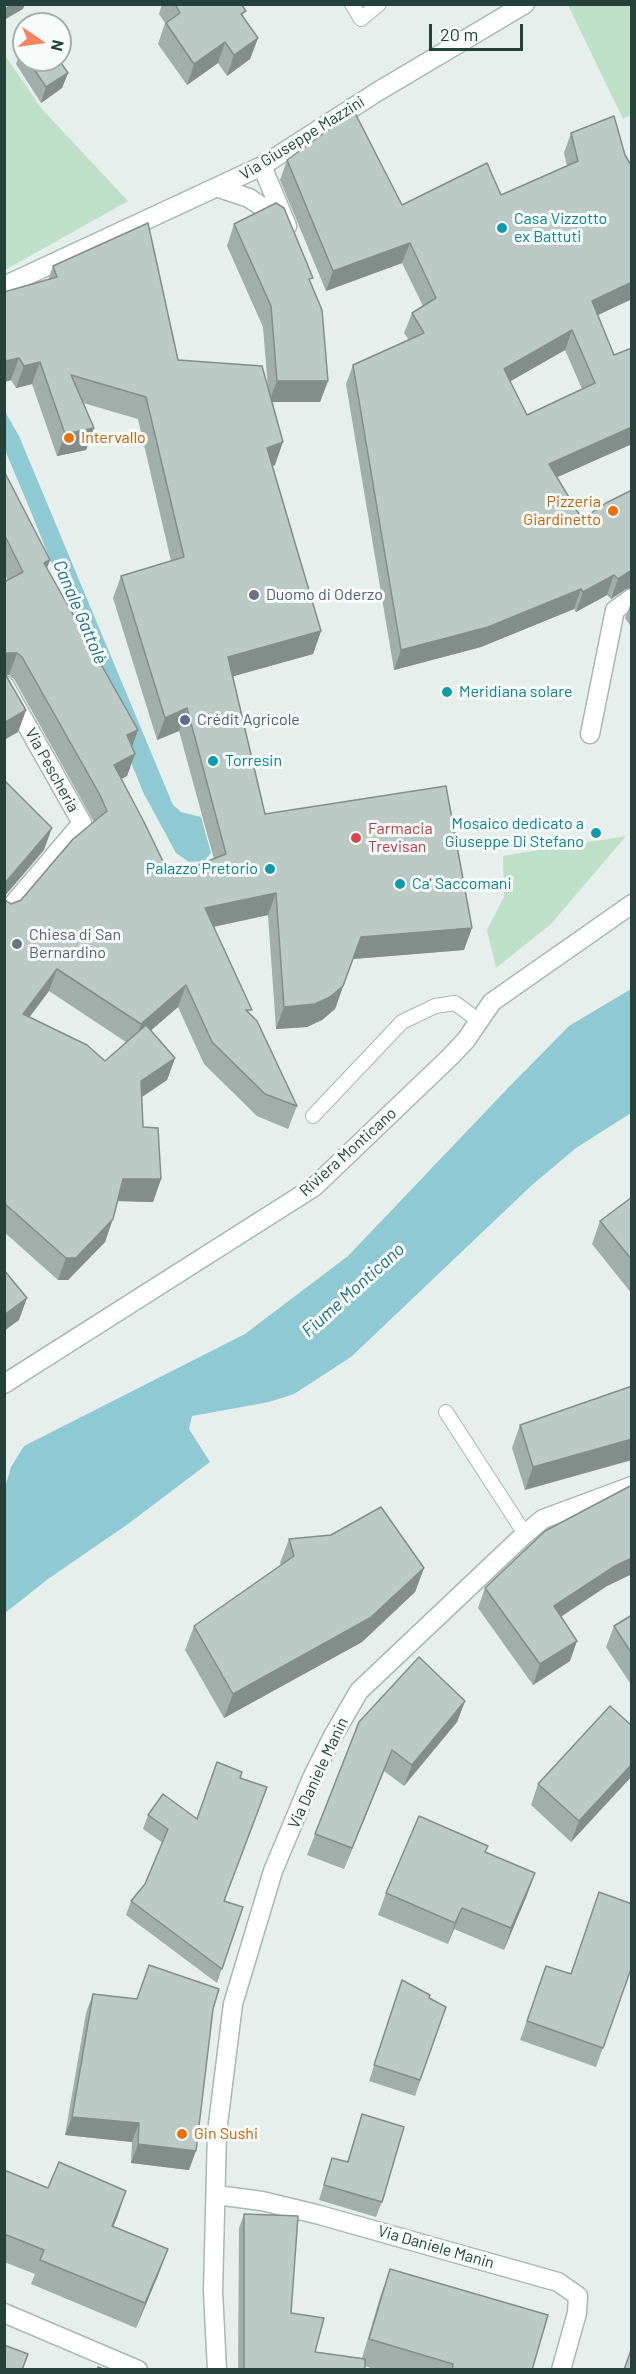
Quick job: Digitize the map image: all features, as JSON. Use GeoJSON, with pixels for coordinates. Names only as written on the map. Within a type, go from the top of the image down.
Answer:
{"type":"FeatureCollection","features":[{"type":"Feature","properties":{"kind":"street","name":"Via Giuseppe Mazzini"},"geometry":{"type":"LineString","coordinates":[[4,286],[219,188],[262,166],[376,92],[525,4]]}},
{"type":"Feature","properties":{"kind":"street"},"geometry":{"type":"LineString","coordinates":[[262,166],[294,243]]}},
{"type":"Feature","properties":{"kind":"street"},"geometry":{"type":"LineString","coordinates":[[219,188],[249,198],[285,222]]}},
{"type":"Feature","properties":{"kind":"street"},"geometry":{"type":"LineString","coordinates":[[590,734],[615,610],[632,598]]}},
{"type":"Feature","properties":{"kind":"street","name":"Via Pescheria"},"geometry":{"type":"LineString","coordinates":[[4,685],[81,823],[4,915]]}},
{"type":"Feature","properties":{"kind":"street","name":"Riviera Monticano"},"geometry":{"type":"LineString","coordinates":[[4,1384],[314,1187],[450,1057],[466,1040],[492,1002],[632,904]]}},
{"type":"Feature","properties":{"kind":"street","name":"Via Daniele Manin"},"geometry":{"type":"LineString","coordinates":[[217,2370],[213,2292],[217,2132],[233,2004],[273,1871],[312,1778],[359,1691],[525,1534],[543,1519],[632,1486]]}},
{"type":"Feature","properties":{"kind":"street","name":"Via Daniele Manin"},"geometry":{"type":"LineString","coordinates":[[216,2195],[262,2201],[316,2214],[558,2282],[578,2296],[577,2313],[561,2370]]}},
{"type":"Feature","properties":{"kind":"street"},"geometry":{"type":"LineString","coordinates":[[4,2313],[138,2370]]}},
{"type":"Feature","properties":{"kind":"lane"},"geometry":{"type":"LineString","coordinates":[[352,4],[361,19],[379,4]]}},
{"type":"Feature","properties":{"kind":"lane"},"geometry":{"type":"LineString","coordinates":[[313,1116],[402,1022],[435,1006],[455,1003],[479,1021]]}},
{"type":"Feature","properties":{"kind":"lane"},"geometry":{"type":"LineString","coordinates":[[446,1412],[525,1534]]}},
{"type":"Feature","properties":{"kind":"green space"},"geometry":{"type":"Polygon","coordinates":[[[568,5],[631,5],[631,115],[623,119],[568,5]]]}},
{"type":"Feature","properties":{"kind":"green space"},"geometry":{"type":"Polygon","coordinates":[[[4,54],[12,66],[12,72],[16,72],[42,109],[128,201],[5,270],[4,54]]]}},
{"type":"Feature","properties":{"kind":"green space"},"geometry":{"type":"Polygon","coordinates":[[[626,836],[551,924],[496,968],[487,930],[504,897],[503,856],[626,836]]]}},
{"type":"Feature","properties":{"kind":"water","name":"Canale Gattolè"},"geometry":{"type":"Polygon","coordinates":[[[4,410],[19,436],[173,805],[181,812],[201,817],[211,853],[204,861],[189,862],[176,853],[143,792],[5,450],[4,410]]]}},
{"type":"Feature","properties":{"kind":"water","name":"Fiume Monticano"},"geometry":{"type":"Polygon","coordinates":[[[631,989],[631,1113],[576,1148],[532,1185],[351,1357],[294,1394],[269,1402],[192,1416],[189,1429],[210,1462],[128,1524],[48,1579],[5,1613],[5,1487],[11,1467],[24,1446],[245,1334],[348,1256],[569,1026],[631,989]]]}},
{"type":"Feature","properties":{"kind":"building"},"geometry":{"type":"Polygon","coordinates":[[[175,4],[241,4],[246,11],[241,14],[258,38],[234,55],[225,42],[194,64],[166,23],[180,13],[175,4]]]}},
{"type":"Feature","properties":{"kind":"building"},"geometry":{"type":"Polygon","coordinates":[[[36,72],[68,73],[46,87],[36,72]]]}},
{"type":"Feature","properties":{"kind":"building"},"geometry":{"type":"Polygon","coordinates":[[[354,111],[402,205],[487,163],[501,195],[578,161],[571,133],[614,116],[625,155],[632,167],[632,282],[592,301],[614,355],[632,348],[632,427],[549,464],[582,519],[632,490],[632,570],[618,579],[614,575],[583,592],[581,589],[488,627],[401,650],[353,365],[424,333],[412,313],[436,298],[410,243],[333,271],[287,160],[354,111]],[[572,330],[504,369],[527,415],[595,383],[572,330]]]}},
{"type":"Feature","properties":{"kind":"building"},"geometry":{"type":"Polygon","coordinates":[[[276,203],[284,208],[313,278],[309,279],[322,310],[328,381],[277,381],[271,306],[234,224],[276,203]]]}},
{"type":"Feature","properties":{"kind":"building"},"geometry":{"type":"Polygon","coordinates":[[[148,223],[178,360],[262,366],[283,442],[267,448],[321,631],[228,657],[265,814],[446,786],[472,928],[361,937],[343,986],[330,997],[315,1004],[284,1007],[276,893],[205,908],[252,1010],[246,1010],[257,1021],[297,1106],[265,1094],[212,1042],[186,985],[141,1024],[57,969],[23,1014],[87,1045],[105,1061],[146,1025],[175,1058],[141,1081],[143,1127],[158,1128],[161,1179],[123,1179],[113,1219],[76,1258],[66,1258],[4,1203],[4,899],[11,904],[21,900],[73,839],[107,811],[22,657],[17,653],[4,655],[4,582],[23,572],[4,534],[4,471],[50,560],[44,563],[138,730],[127,735],[135,754],[114,765],[170,876],[226,854],[187,708],[165,718],[121,576],[184,557],[146,397],[71,375],[94,428],[65,434],[40,362],[24,366],[19,358],[6,361],[4,356],[4,292],[57,277],[53,266],[148,223]]]}},
{"type":"Feature","properties":{"kind":"building"},"geometry":{"type":"Polygon","coordinates":[[[4,672],[26,710],[4,723],[4,672]]]}},
{"type":"Feature","properties":{"kind":"building"},"geometry":{"type":"Polygon","coordinates":[[[4,780],[52,828],[4,884],[4,780]]]}},
{"type":"Feature","properties":{"kind":"building"},"geometry":{"type":"Polygon","coordinates":[[[632,1197],[632,1260],[600,1221],[632,1197]]]}},
{"type":"Feature","properties":{"kind":"building"},"geometry":{"type":"Polygon","coordinates":[[[4,1270],[27,1298],[4,1315],[4,1270]]]}},
{"type":"Feature","properties":{"kind":"building"},"geometry":{"type":"Polygon","coordinates":[[[632,1386],[632,1439],[533,1467],[520,1425],[632,1386]]]}},
{"type":"Feature","properties":{"kind":"building"},"geometry":{"type":"Polygon","coordinates":[[[632,1485],[632,1558],[615,1566],[554,1606],[577,1641],[540,1664],[485,1588],[545,1531],[632,1485]]]}},
{"type":"Feature","properties":{"kind":"building"},"geometry":{"type":"Polygon","coordinates":[[[381,1507],[424,1568],[370,1618],[233,1694],[194,1626],[294,1556],[289,1539],[331,1535],[381,1507]]]}},
{"type":"Feature","properties":{"kind":"building"},"geometry":{"type":"Polygon","coordinates":[[[632,1615],[632,1654],[614,1626],[632,1615]]]}},
{"type":"Feature","properties":{"kind":"building"},"geometry":{"type":"Polygon","coordinates":[[[419,1657],[465,1701],[412,1765],[392,1750],[352,1848],[315,1834],[359,1722],[419,1657]]]}},
{"type":"Feature","properties":{"kind":"building"},"geometry":{"type":"Polygon","coordinates":[[[610,1706],[632,1726],[632,1764],[579,1821],[538,1784],[610,1706]]]}},
{"type":"Feature","properties":{"kind":"building"},"geometry":{"type":"Polygon","coordinates":[[[217,1762],[242,1772],[240,1778],[267,1787],[224,1901],[243,1907],[222,1969],[131,1901],[145,1884],[168,1829],[148,1815],[163,1794],[197,1819],[217,1762]]]}},
{"type":"Feature","properties":{"kind":"building"},"geometry":{"type":"Polygon","coordinates":[[[419,1816],[488,1846],[485,1852],[535,1873],[511,1928],[462,1908],[455,1923],[386,1893],[419,1816]]]}},
{"type":"Feature","properties":{"kind":"building"},"geometry":{"type":"Polygon","coordinates":[[[599,1892],[632,1904],[632,1966],[603,2048],[527,2021],[546,1966],[571,1974],[599,1892]]]}},
{"type":"Feature","properties":{"kind":"building"},"geometry":{"type":"Polygon","coordinates":[[[149,1965],[219,1989],[213,2009],[196,2151],[138,2144],[139,2123],[72,2117],[93,1994],[137,1999],[149,1965]]]}},
{"type":"Feature","properties":{"kind":"building"},"geometry":{"type":"Polygon","coordinates":[[[402,1980],[430,1995],[429,1998],[446,2007],[420,2080],[374,2065],[402,1980]]]}},
{"type":"Feature","properties":{"kind":"building"},"geometry":{"type":"Polygon","coordinates":[[[362,2114],[404,2127],[382,2202],[324,2185],[332,2158],[348,2162],[362,2114]]]}},
{"type":"Feature","properties":{"kind":"building"},"geometry":{"type":"Polygon","coordinates":[[[59,2162],[126,2191],[112,2226],[168,2249],[145,2303],[40,2260],[44,2250],[4,2234],[4,2170],[48,2188],[59,2162]]]}},
{"type":"Feature","properties":{"kind":"building"},"geometry":{"type":"Polygon","coordinates":[[[244,2214],[298,2216],[291,2313],[324,2318],[315,2352],[365,2359],[365,2370],[244,2369],[244,2214]]]}},
{"type":"Feature","properties":{"kind":"building"},"geometry":{"type":"Polygon","coordinates":[[[390,2269],[548,2315],[532,2370],[452,2370],[453,2364],[369,2339],[390,2269]]]}},
{"type":"Feature","properties":{"kind":"building"},"geometry":{"type":"Polygon","coordinates":[[[4,2345],[28,2354],[22,2370],[4,2370],[4,2345]]]}},
{"type":"Feature","properties":{"kind":"building"},"geometry":{"type":"Polygon","coordinates":[[[632,2347],[632,2370],[624,2370],[632,2347]]]}},
{"type":"Feature","properties":{"kind":"place","name":"Casa Vizzotto ex Battuti"},"geometry":{"type":"Point","coordinates":[502,228]}},
{"type":"Feature","properties":{"kind":"place","name":"Intervallo"},"geometry":{"type":"Point","coordinates":[69,438]}},
{"type":"Feature","properties":{"kind":"place","name":"Pizzeria Giardinetto"},"geometry":{"type":"Point","coordinates":[613,511]}},
{"type":"Feature","properties":{"kind":"place","name":"Duomo di Oderzo"},"geometry":{"type":"Point","coordinates":[254,595]}},
{"type":"Feature","properties":{"kind":"place","name":"Meridiana solare"},"geometry":{"type":"Point","coordinates":[447,692]}},
{"type":"Feature","properties":{"kind":"place","name":"Crédit Agricole"},"geometry":{"type":"Point","coordinates":[185,720]}},
{"type":"Feature","properties":{"kind":"place","name":"Torresin"},"geometry":{"type":"Point","coordinates":[213,761]}},
{"type":"Feature","properties":{"kind":"place","name":"Mosaico dedicato a Giuseppe Di Stefano"},"geometry":{"type":"Point","coordinates":[596,833]}},
{"type":"Feature","properties":{"kind":"place","name":"Farmacia Trevisan"},"geometry":{"type":"Point","coordinates":[356,838]}},
{"type":"Feature","properties":{"kind":"place","name":"Palazzo Pretorio"},"geometry":{"type":"Point","coordinates":[270,869]}},
{"type":"Feature","properties":{"kind":"place","name":"Ca' Saccomani"},"geometry":{"type":"Point","coordinates":[400,884]}},
{"type":"Feature","properties":{"kind":"place","name":"Chiesa di San Bernardino"},"geometry":{"type":"Point","coordinates":[17,944]}},
{"type":"Feature","properties":{"kind":"place","name":"Gin Sushi"},"geometry":{"type":"Point","coordinates":[182,2134]}}]}
